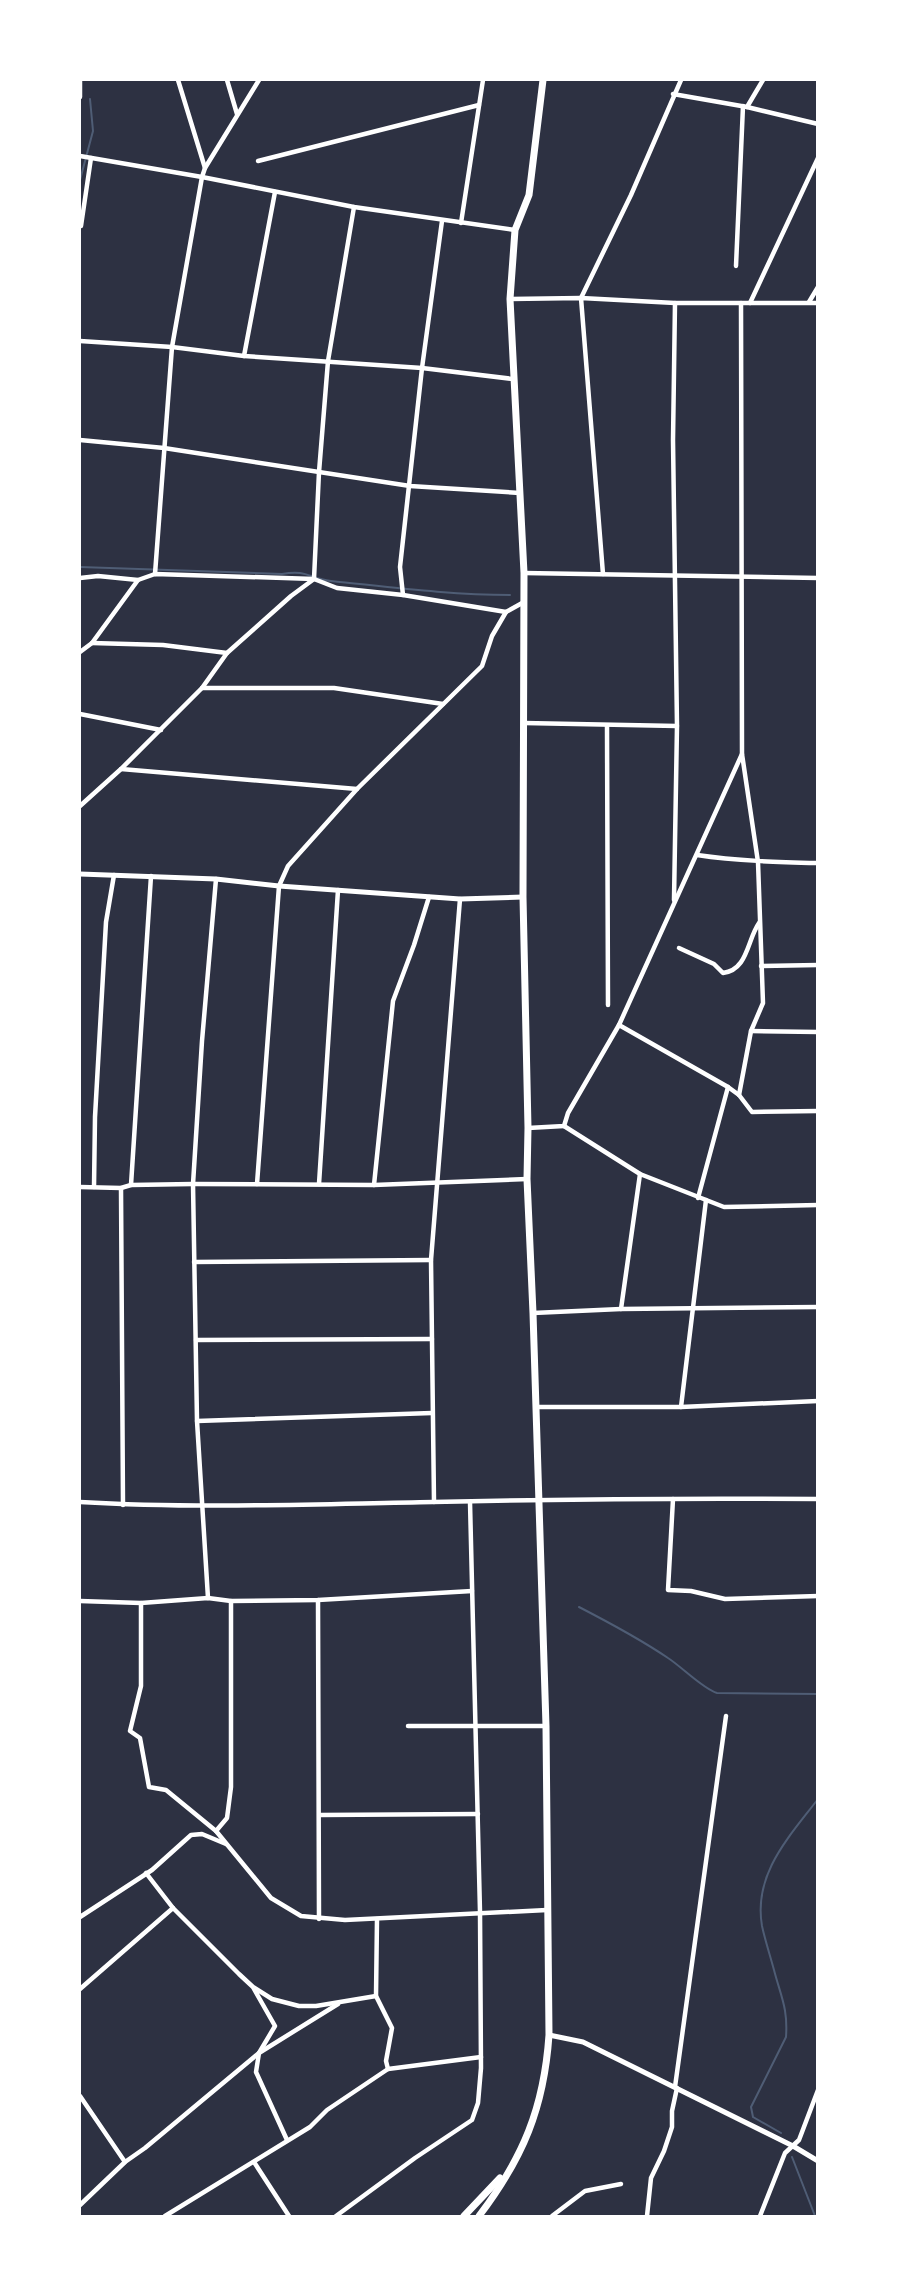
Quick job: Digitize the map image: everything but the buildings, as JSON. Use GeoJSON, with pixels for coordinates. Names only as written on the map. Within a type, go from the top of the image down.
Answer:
{"type":"FeatureCollection","features":[{"type":"Feature","properties":{"kind":"main road"},"geometry":{"type":"LineString","coordinates":[[479,2217],[531,2129],[544,2085],[549,2035],[550,1945],[547,1910],[546,1726],[527,1179],[523,897],[524,573],[510,299],[515,230],[529,195],[543,80]]}},
{"type":"Feature","properties":{"kind":"main road"},"geometry":{"type":"LineString","coordinates":[[464,2217],[510,2168]]}},
{"type":"Feature","properties":{"kind":"street"},"geometry":{"type":"LineString","coordinates":[[80,80],[80,97]]}},
{"type":"Feature","properties":{"kind":"street"},"geometry":{"type":"LineString","coordinates":[[178,80],[205,168]]}},
{"type":"Feature","properties":{"kind":"street"},"geometry":{"type":"LineString","coordinates":[[227,80],[237,114]]}},
{"type":"Feature","properties":{"kind":"street"},"geometry":{"type":"LineString","coordinates":[[155,574],[172,347],[202,177],[237,114],[260,80]]}},
{"type":"Feature","properties":{"kind":"street"},"geometry":{"type":"LineString","coordinates":[[461,223],[483,80]]}},
{"type":"Feature","properties":{"kind":"street"},"geometry":{"type":"LineString","coordinates":[[603,574],[581,298],[631,195],[681,80]]}},
{"type":"Feature","properties":{"kind":"street"},"geometry":{"type":"LineString","coordinates":[[736,266],[745,107],[763,80]]}},
{"type":"Feature","properties":{"kind":"street"},"geometry":{"type":"LineString","coordinates":[[673,94],[745,107],[818,124]]}},
{"type":"Feature","properties":{"kind":"street"},"geometry":{"type":"LineString","coordinates":[[258,161],[479,105]]}},
{"type":"Feature","properties":{"kind":"street"},"geometry":{"type":"LineString","coordinates":[[80,156],[354,207],[515,230]]}},
{"type":"Feature","properties":{"kind":"street"},"geometry":{"type":"LineString","coordinates":[[81,226],[91,158]]}},
{"type":"Feature","properties":{"kind":"street"},"geometry":{"type":"LineString","coordinates":[[750,303],[818,158]]}},
{"type":"Feature","properties":{"kind":"street"},"geometry":{"type":"LineString","coordinates":[[244,356],[275,192]]}},
{"type":"Feature","properties":{"kind":"street"},"geometry":{"type":"LineString","coordinates":[[314,579],[319,472],[328,361],[354,207]]}},
{"type":"Feature","properties":{"kind":"street"},"geometry":{"type":"LineString","coordinates":[[403,596],[400,567],[422,368],[442,221]]}},
{"type":"Feature","properties":{"kind":"street"},"geometry":{"type":"LineString","coordinates":[[809,302],[818,287]]}},
{"type":"Feature","properties":{"kind":"street"},"geometry":{"type":"LineString","coordinates":[[510,299],[581,298],[675,303],[818,303]]}},
{"type":"Feature","properties":{"kind":"street"},"geometry":{"type":"LineString","coordinates":[[674,905],[678,726],[673,440],[675,303]]}},
{"type":"Feature","properties":{"kind":"street"},"geometry":{"type":"LineString","coordinates":[[739,1095],[751,1031],[763,1003],[758,862],[742,754],[741,303]]}},
{"type":"Feature","properties":{"kind":"street"},"geometry":{"type":"LineString","coordinates":[[80,341],[172,347],[244,356],[422,368],[513,379]]}},
{"type":"Feature","properties":{"kind":"street"},"geometry":{"type":"LineString","coordinates":[[80,440],[164,447],[410,486],[520,493]]}},
{"type":"Feature","properties":{"kind":"street"},"geometry":{"type":"LineString","coordinates":[[524,573],[818,578]]}},
{"type":"Feature","properties":{"kind":"street"},"geometry":{"type":"LineString","coordinates":[[80,578],[98,576],[138,580],[155,574],[314,579],[337,588],[506,612]]}},
{"type":"Feature","properties":{"kind":"street"},"geometry":{"type":"LineString","coordinates":[[80,806],[121,769],[202,688],[227,653],[291,596],[314,579]]}},
{"type":"Feature","properties":{"kind":"street"},"geometry":{"type":"LineString","coordinates":[[80,652],[92,643],[138,580]]}},
{"type":"Feature","properties":{"kind":"street"},"geometry":{"type":"LineString","coordinates":[[257,1184],[279,886],[288,866],[357,789],[482,666],[492,636],[506,612],[524,601]]}},
{"type":"Feature","properties":{"kind":"street"},"geometry":{"type":"LineString","coordinates":[[92,643],[163,645],[227,653]]}},
{"type":"Feature","properties":{"kind":"street"},"geometry":{"type":"LineString","coordinates":[[202,688],[334,688],[443,704]]}},
{"type":"Feature","properties":{"kind":"street"},"geometry":{"type":"LineString","coordinates":[[80,714],[161,730]]}},
{"type":"Feature","properties":{"kind":"street"},"geometry":{"type":"LineString","coordinates":[[524,723],[678,726]]}},
{"type":"Feature","properties":{"kind":"street"},"geometry":{"type":"LineString","coordinates":[[607,726],[608,1005]]}},
{"type":"Feature","properties":{"kind":"street"},"geometry":{"type":"LineString","coordinates":[[564,1126],[568,1113],[620,1025],[742,754]]}},
{"type":"Feature","properties":{"kind":"street"},"geometry":{"type":"LineString","coordinates":[[121,769],[357,789]]}},
{"type":"Feature","properties":{"kind":"street"},"geometry":{"type":"LineString","coordinates":[[697,855],[758,862],[818,863]]}},
{"type":"Feature","properties":{"kind":"street"},"geometry":{"type":"LineString","coordinates":[[80,874],[216,879],[279,886],[460,899],[523,897]]}},
{"type":"Feature","properties":{"kind":"street"},"geometry":{"type":"LineString","coordinates":[[94,1187],[95,1117],[106,922],[114,875]]}},
{"type":"Feature","properties":{"kind":"street"},"geometry":{"type":"LineString","coordinates":[[131,1185],[151,876]]}},
{"type":"Feature","properties":{"kind":"street"},"geometry":{"type":"LineString","coordinates":[[208,1598],[197,1421],[193,1184],[216,879]]}},
{"type":"Feature","properties":{"kind":"street"},"geometry":{"type":"LineString","coordinates":[[319,1184],[338,890]]}},
{"type":"Feature","properties":{"kind":"street"},"geometry":{"type":"LineString","coordinates":[[374,1185],[393,1001],[429,897]]}},
{"type":"Feature","properties":{"kind":"street"},"geometry":{"type":"LineString","coordinates":[[434,1502],[431,1260],[435,1184],[460,899]]}},
{"type":"Feature","properties":{"kind":"street"},"geometry":{"type":"LineString","coordinates":[[679,948],[714,964],[723,973],[730,972],[744,959],[753,931],[760,921]]}},
{"type":"Feature","properties":{"kind":"street"},"geometry":{"type":"LineString","coordinates":[[761,966],[818,965]]}},
{"type":"Feature","properties":{"kind":"street"},"geometry":{"type":"LineString","coordinates":[[620,1025],[728,1087],[739,1095],[752,1112],[818,1111]]}},
{"type":"Feature","properties":{"kind":"street"},"geometry":{"type":"LineString","coordinates":[[751,1031],[818,1032]]}},
{"type":"Feature","properties":{"kind":"street"},"geometry":{"type":"LineString","coordinates":[[698,1198],[728,1087]]}},
{"type":"Feature","properties":{"kind":"street"},"geometry":{"type":"LineString","coordinates":[[528,1128],[564,1126],[640,1174],[724,1207],[818,1205]]}},
{"type":"Feature","properties":{"kind":"street"},"geometry":{"type":"LineString","coordinates":[[621,1309],[640,1174]]}},
{"type":"Feature","properties":{"kind":"street"},"geometry":{"type":"LineString","coordinates":[[80,1187],[121,1188],[131,1185],[193,1184],[435,1184],[527,1179]]}},
{"type":"Feature","properties":{"kind":"street"},"geometry":{"type":"LineString","coordinates":[[121,1188],[123,1505]]}},
{"type":"Feature","properties":{"kind":"street"},"geometry":{"type":"LineString","coordinates":[[681,1407],[706,1200]]}},
{"type":"Feature","properties":{"kind":"street"},"geometry":{"type":"LineString","coordinates":[[194,1262],[431,1260]]}},
{"type":"Feature","properties":{"kind":"street"},"geometry":{"type":"LineString","coordinates":[[533,1313],[621,1309],[818,1307]]}},
{"type":"Feature","properties":{"kind":"street"},"geometry":{"type":"LineString","coordinates":[[196,1340],[432,1339]]}},
{"type":"Feature","properties":{"kind":"street"},"geometry":{"type":"LineString","coordinates":[[536,1407],[681,1407],[818,1401]]}},
{"type":"Feature","properties":{"kind":"street"},"geometry":{"type":"LineString","coordinates":[[197,1421],[432,1413]]}},
{"type":"Feature","properties":{"kind":"street"},"geometry":{"type":"LineString","coordinates":[[673,1499],[668,1590],[692,1591],[725,1599],[818,1596]]}},
{"type":"Feature","properties":{"kind":"street"},"geometry":{"type":"LineString","coordinates":[[80,1503],[201,1506],[538,1500],[818,1499]]}},
{"type":"Feature","properties":{"kind":"street"},"geometry":{"type":"LineString","coordinates":[[336,2217],[415,2158],[472,2120],[479,2094],[480,1912],[470,1502]]}},
{"type":"Feature","properties":{"kind":"street"},"geometry":{"type":"LineString","coordinates":[[80,1601],[141,1603],[208,1598],[231,1601],[318,1599],[472,1591]]}},
{"type":"Feature","properties":{"kind":"street"},"geometry":{"type":"LineString","coordinates":[[318,1599],[319,1919]]}},
{"type":"Feature","properties":{"kind":"street"},"geometry":{"type":"LineString","coordinates":[[216,1831],[227,1818],[231,1787],[231,1601]]}},
{"type":"Feature","properties":{"kind":"street"},"geometry":{"type":"LineString","coordinates":[[141,1603],[141,1686],[130,1731],[140,1738],[149,1787],[166,1790],[216,1831],[271,1898],[302,1916],[319,1919],[377,1919],[547,1910]]}},
{"type":"Feature","properties":{"kind":"street"},"geometry":{"type":"LineString","coordinates":[[647,2217],[651,2178],[672,2127],[672,2111],[726,1716]]}},
{"type":"Feature","properties":{"kind":"street"},"geometry":{"type":"LineString","coordinates":[[408,1726],[546,1726]]}},
{"type":"Feature","properties":{"kind":"street"},"geometry":{"type":"LineString","coordinates":[[320,1815],[478,1814]]}},
{"type":"Feature","properties":{"kind":"street"},"geometry":{"type":"LineString","coordinates":[[80,1917],[152,1870],[195,1833],[226,1844]]}},
{"type":"Feature","properties":{"kind":"street"},"geometry":{"type":"LineString","coordinates":[[146,1873],[173,1908],[253,1987],[272,1999],[299,2006],[338,2004],[376,1996]]}},
{"type":"Feature","properties":{"kind":"street"},"geometry":{"type":"LineString","coordinates":[[80,1989],[173,1908]]}},
{"type":"Feature","properties":{"kind":"street"},"geometry":{"type":"LineString","coordinates":[[377,1919],[376,1996],[392,2028],[386,2061],[388,2069]]}},
{"type":"Feature","properties":{"kind":"street"},"geometry":{"type":"LineString","coordinates":[[253,1987],[275,2026],[259,2053],[256,2072],[287,2140]]}},
{"type":"Feature","properties":{"kind":"street"},"geometry":{"type":"LineString","coordinates":[[80,2205],[125,2162],[259,2053],[338,2004]]}},
{"type":"Feature","properties":{"kind":"street"},"geometry":{"type":"LineString","coordinates":[[549,2035],[583,2042],[793,2146],[818,2161]]}},
{"type":"Feature","properties":{"kind":"street"},"geometry":{"type":"LineString","coordinates":[[165,2217],[310,2127],[327,2109],[388,2069],[481,2057]]}},
{"type":"Feature","properties":{"kind":"street"},"geometry":{"type":"LineString","coordinates":[[760,2217],[785,2153],[799,2140],[818,2090]]}},
{"type":"Feature","properties":{"kind":"street"},"geometry":{"type":"LineString","coordinates":[[80,2096],[125,2162]]}},
{"type":"Feature","properties":{"kind":"street"},"geometry":{"type":"LineString","coordinates":[[254,2162],[290,2217]]}},
{"type":"Feature","properties":{"kind":"street"},"geometry":{"type":"LineString","coordinates":[[552,2217],[585,2191],[621,2184]]}},
{"type":"Feature","properties":{"kind":"waterway"},"geometry":{"type":"LineString","coordinates":[[80,180],[93,131],[90,99]]}},
{"type":"Feature","properties":{"kind":"waterway"},"geometry":{"type":"LineString","coordinates":[[80,567],[303,573],[324,580],[398,588],[465,594],[510,595]]}},
{"type":"Feature","properties":{"kind":"waterway"},"geometry":{"type":"LineString","coordinates":[[579,1607],[647,1644],[711,1691],[717,1693],[818,1694]]}},
{"type":"Feature","properties":{"kind":"waterway"},"geometry":{"type":"LineString","coordinates":[[781,2133],[753,2117],[751,2107],[786,2037],[785,2010],[763,1931],[761,1907],[768,1873],[776,1857],[818,1799]]}},
{"type":"Feature","properties":{"kind":"waterway"},"geometry":{"type":"LineString","coordinates":[[792,2157],[815,2216]]}}]}
